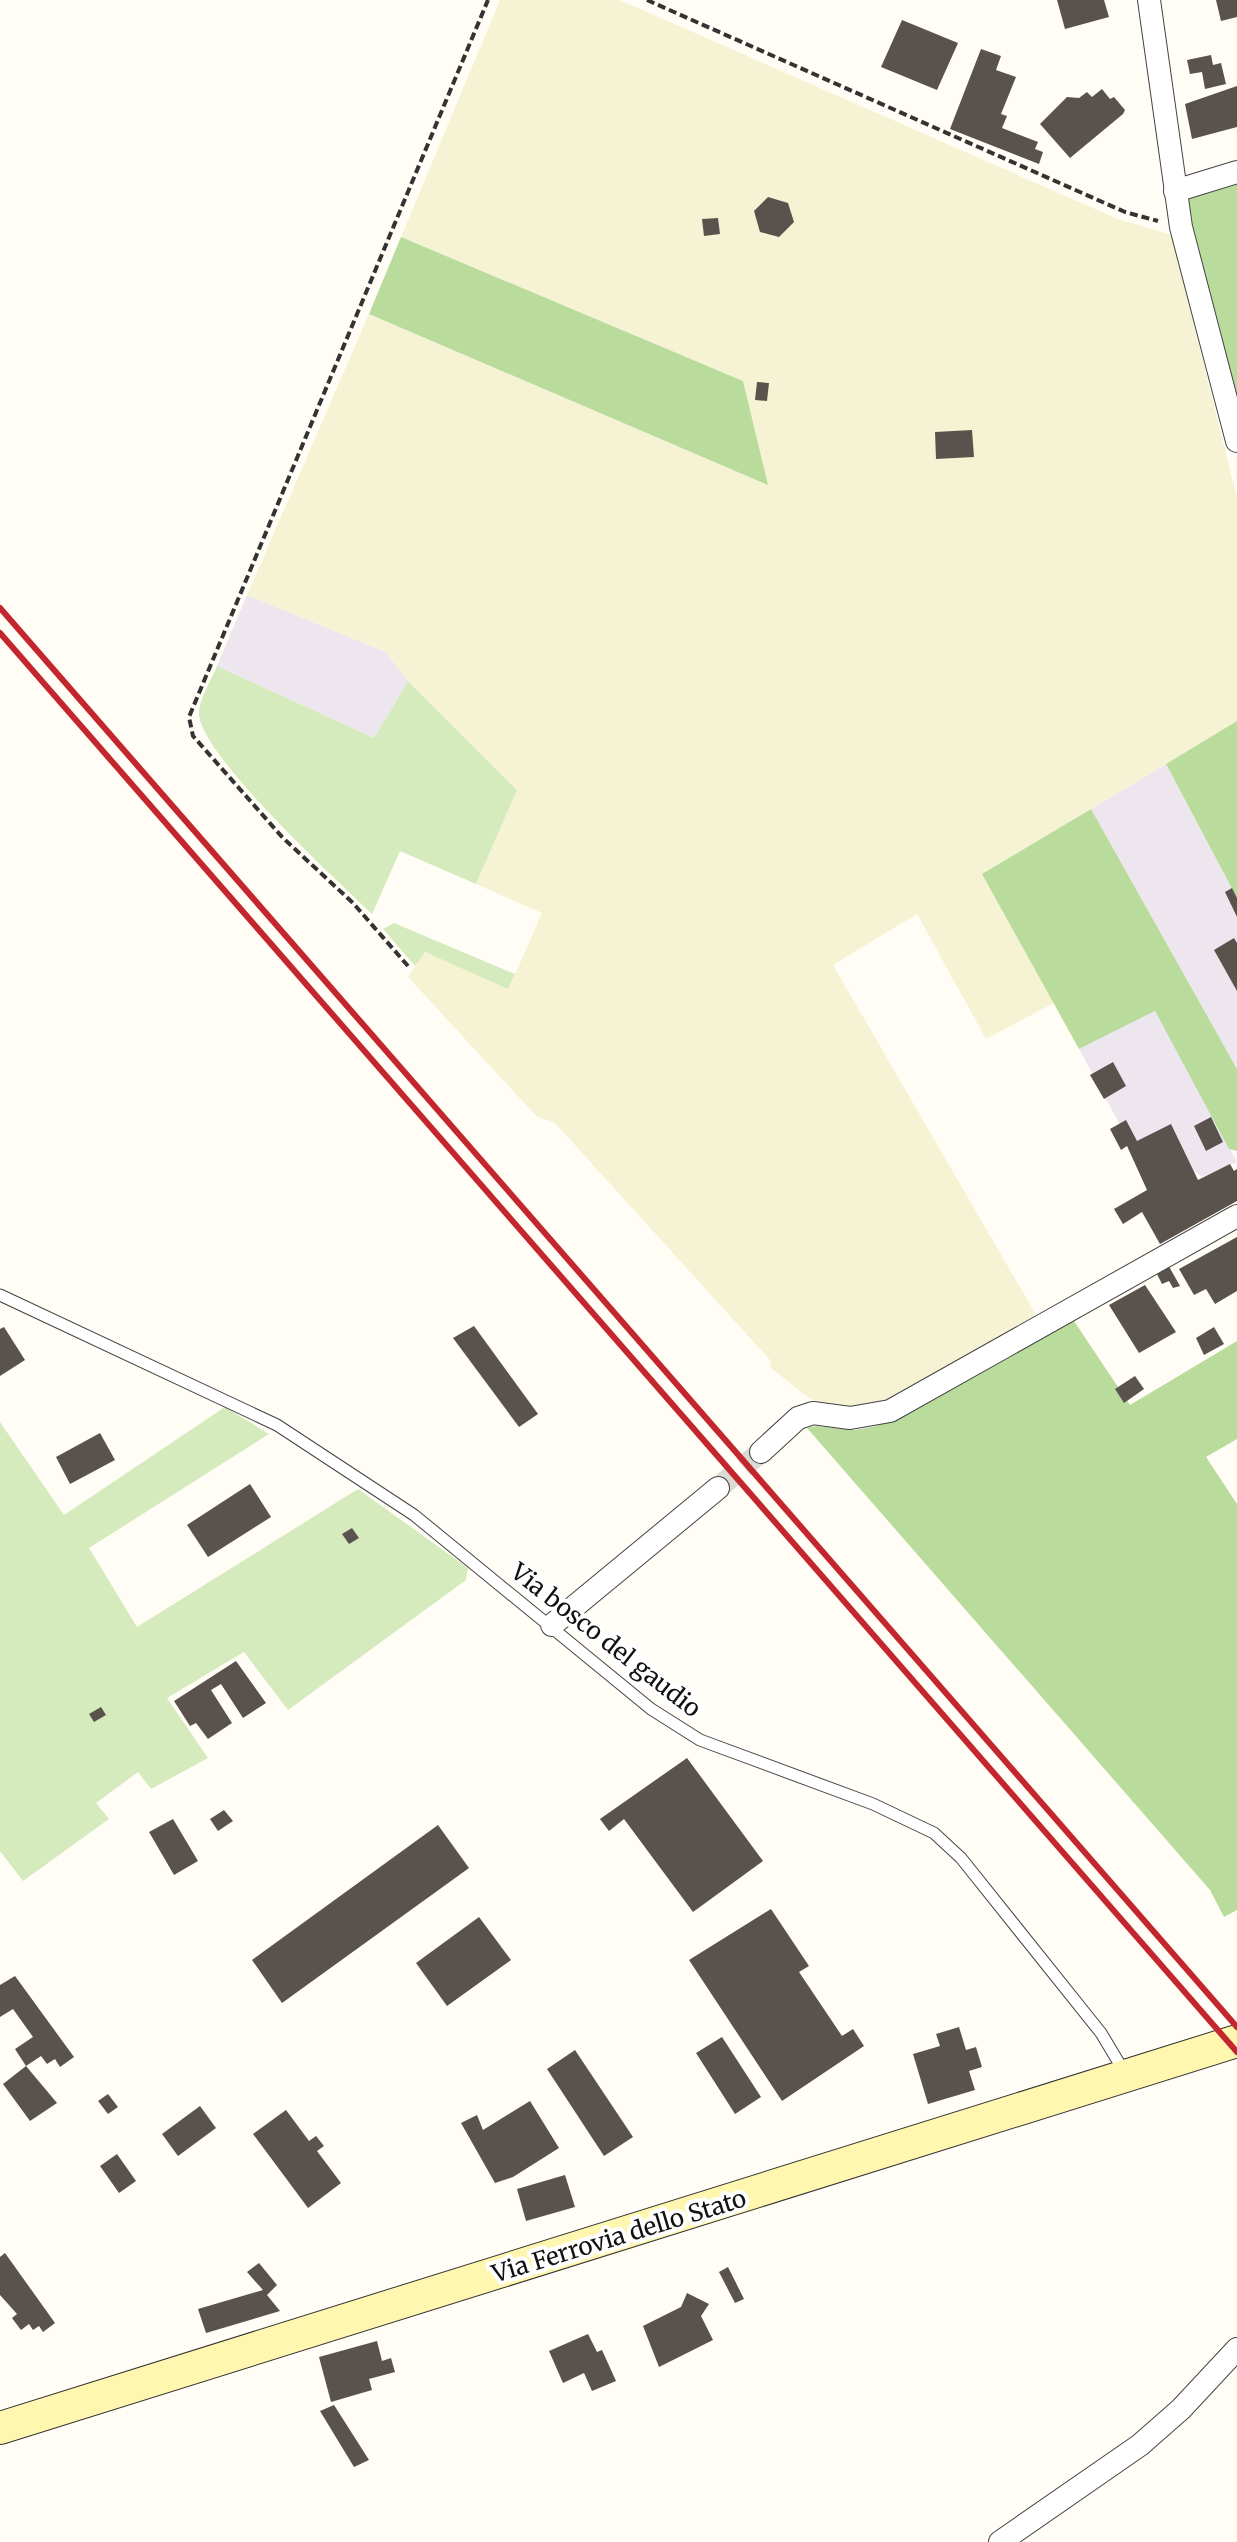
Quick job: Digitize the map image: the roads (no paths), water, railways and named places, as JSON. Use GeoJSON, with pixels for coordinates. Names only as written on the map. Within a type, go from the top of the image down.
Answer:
{"type":"FeatureCollection","features":[{"type":"Feature","properties":{"kind":"main road","name":"Via Ferrovia dello Stato"},"geometry":{"type":"LineString","coordinates":[[0,2428],[1237,2041]]}},
{"type":"Feature","properties":{"kind":"street"},"geometry":{"type":"LineString","coordinates":[[1149,0],[1181,227],[1237,441]]}},
{"type":"Feature","properties":{"kind":"street"},"geometry":{"type":"LineString","coordinates":[[1175,191],[1237,172]]}},
{"type":"Feature","properties":{"kind":"street"},"geometry":{"type":"LineString","coordinates":[[761,1452],[806,1415],[813,1413],[850,1418],[890,1411],[1237,1216]]}},
{"type":"Feature","properties":{"kind":"street"},"geometry":{"type":"LineString","coordinates":[[552,1625],[718,1488]]}},
{"type":"Feature","properties":{"kind":"street"},"geometry":{"type":"LineString","coordinates":[[1000,2542],[1140,2445],[1181,2409],[1237,2349]]}},
{"type":"Feature","properties":{"kind":"lane","name":"Via bosco del gaudio"},"geometry":{"type":"LineString","coordinates":[[0,1295],[277,1425],[414,1515],[651,1709],[700,1740],[873,1804],[934,1833],[961,1858],[1092,2021],[1127,2076]]}},
{"type":"Feature","properties":{"kind":"tunnel"},"geometry":{"type":"LineString","coordinates":[[718,1488],[761,1452]]}},
{"type":"Feature","properties":{"kind":"railway"},"geometry":{"type":"LineString","coordinates":[[0,608],[1237,2027]]}},
{"type":"Feature","properties":{"kind":"railway"},"geometry":{"type":"LineString","coordinates":[[0,633],[1237,2052]]}}]}
